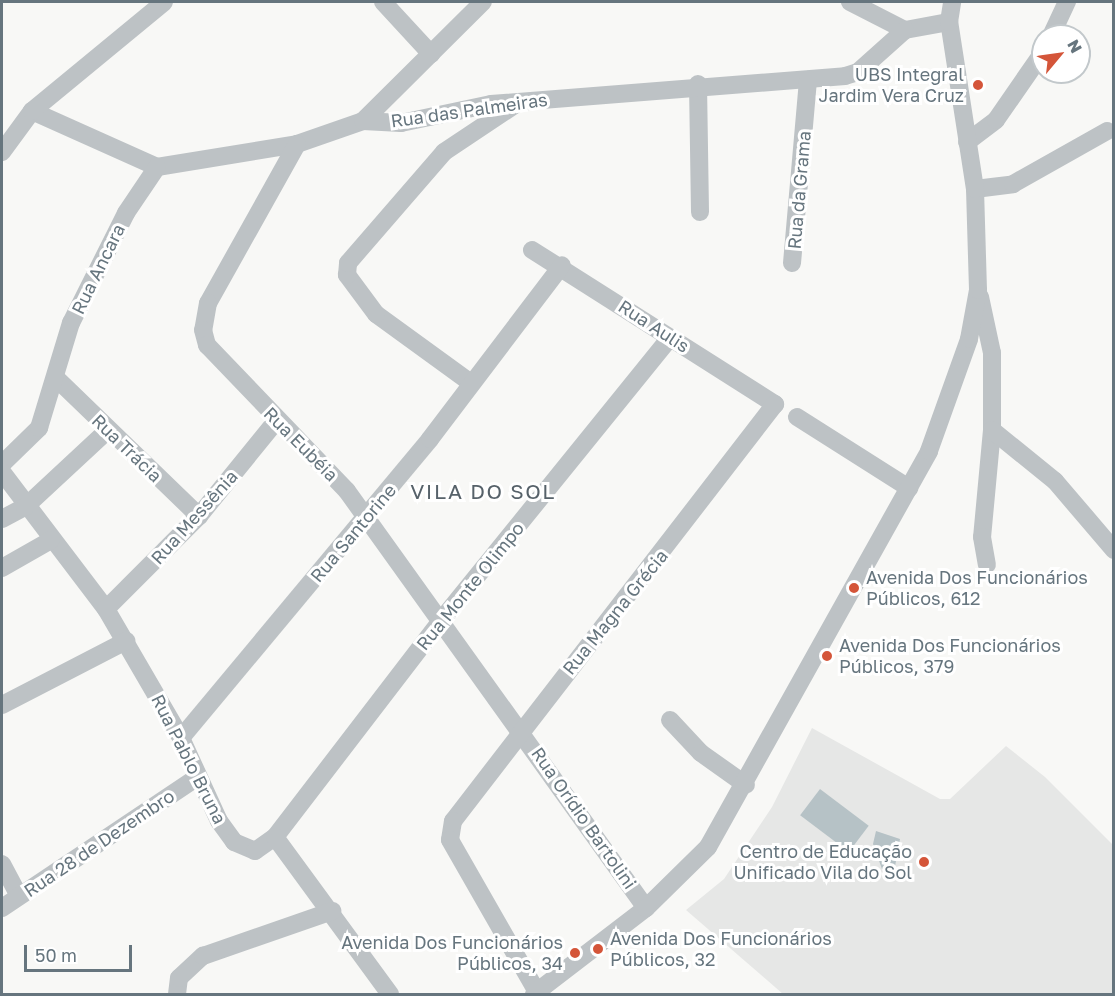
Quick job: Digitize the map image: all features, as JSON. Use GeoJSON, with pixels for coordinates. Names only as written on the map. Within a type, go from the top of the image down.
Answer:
{"type":"FeatureCollection","features":[{"type":"Feature","properties":{"kind":"street"},"geometry":{"type":"LineString","coordinates":[[2,152],[32,111],[164,2]]}},
{"type":"Feature","properties":{"kind":"street"},"geometry":{"type":"LineString","coordinates":[[383,2],[431,54]]}},
{"type":"Feature","properties":{"kind":"street"},"geometry":{"type":"LineString","coordinates":[[363,121],[483,2]]}},
{"type":"Feature","properties":{"kind":"street"},"geometry":{"type":"LineString","coordinates":[[850,2],[905,30],[948,22]]}},
{"type":"Feature","properties":{"kind":"street"},"geometry":{"type":"LineString","coordinates":[[952,2],[948,22],[975,189],[978,290],[992,353],[992,430],[982,537],[987,565]]}},
{"type":"Feature","properties":{"kind":"street"},"geometry":{"type":"LineString","coordinates":[[1057,24],[1067,2]]}},
{"type":"Feature","properties":{"kind":"street","name":"Rua das Palmeiras"},"geometry":{"type":"LineString","coordinates":[[157,167],[297,144],[363,121],[401,123],[520,101],[698,84],[808,80],[858,72],[905,30]]}},
{"type":"Feature","properties":{"kind":"street"},"geometry":{"type":"LineString","coordinates":[[967,142],[996,120],[1031,69]]}},
{"type":"Feature","properties":{"kind":"street","name":"Rua da Grama"},"geometry":{"type":"LineString","coordinates":[[792,263],[808,80]]}},
{"type":"Feature","properties":{"kind":"street"},"geometry":{"type":"LineString","coordinates":[[698,84],[700,212]]}},
{"type":"Feature","properties":{"kind":"street"},"geometry":{"type":"LineString","coordinates":[[471,383],[376,314],[347,275],[348,262],[444,152],[520,101]]}},
{"type":"Feature","properties":{"kind":"street"},"geometry":{"type":"LineString","coordinates":[[32,111],[157,167]]}},
{"type":"Feature","properties":{"kind":"street"},"geometry":{"type":"LineString","coordinates":[[975,189],[1013,184],[1107,131]]}},
{"type":"Feature","properties":{"kind":"street","name":"Rua Eubéia"},"geometry":{"type":"LineString","coordinates":[[297,144],[208,303],[203,330],[218,359],[277,420],[327,467],[366,517],[439,623],[522,728]]}},
{"type":"Feature","properties":{"kind":"street","name":"Rua Ancara"},"geometry":{"type":"LineString","coordinates":[[2,464],[39,428],[56,378],[68,332],[103,254],[157,167]]}},
{"type":"Feature","properties":{"kind":"street","name":"Rua Aulis"},"geometry":{"type":"LineString","coordinates":[[532,249],[562,265],[670,338],[776,404]]}},
{"type":"Feature","properties":{"kind":"street","name":"Rua Santorine"},"geometry":{"type":"LineString","coordinates":[[181,738],[366,517],[562,265]]}},
{"type":"Feature","properties":{"kind":"street"},"geometry":{"type":"LineString","coordinates":[[536,993],[646,908],[708,847],[746,785],[909,488],[944,414],[978,290]]}},
{"type":"Feature","properties":{"kind":"street","name":"Rua Monte Olimpo"},"geometry":{"type":"LineString","coordinates":[[275,837],[439,623],[670,338]]}},
{"type":"Feature","properties":{"kind":"street","name":"Rua Trácia"},"geometry":{"type":"LineString","coordinates":[[56,378],[199,516]]}},
{"type":"Feature","properties":{"kind":"street","name":"Rua Magna Grécia"},"geometry":{"type":"LineString","coordinates":[[536,993],[450,840],[453,821],[522,728],[776,404]]}},
{"type":"Feature","properties":{"kind":"street"},"geometry":{"type":"LineString","coordinates":[[797,417],[909,488]]}},
{"type":"Feature","properties":{"kind":"street","name":"Rua Messênia"},"geometry":{"type":"LineString","coordinates":[[106,609],[199,516],[277,420]]}},
{"type":"Feature","properties":{"kind":"street"},"geometry":{"type":"LineString","coordinates":[[2,519],[25,507],[108,430]]}},
{"type":"Feature","properties":{"kind":"street"},"geometry":{"type":"LineString","coordinates":[[992,430],[1055,481],[1113,550]]}},
{"type":"Feature","properties":{"kind":"street","name":"Rua Pablo Bruna"},"geometry":{"type":"LineString","coordinates":[[2,472],[25,507],[106,609],[126,640],[181,738],[196,778],[219,821],[244,849],[255,851],[275,837]]}},
{"type":"Feature","properties":{"kind":"street"},"geometry":{"type":"LineString","coordinates":[[2,568],[51,540]]}},
{"type":"Feature","properties":{"kind":"street"},"geometry":{"type":"LineString","coordinates":[[2,705],[126,640]]}},
{"type":"Feature","properties":{"kind":"street"},"geometry":{"type":"LineString","coordinates":[[670,720],[700,753],[746,785]]}},
{"type":"Feature","properties":{"kind":"street","name":"Rua Orídio Bartolini"},"geometry":{"type":"LineString","coordinates":[[522,728],[646,908]]}},
{"type":"Feature","properties":{"kind":"street","name":"Rua 28 de Dezembro"},"geometry":{"type":"LineString","coordinates":[[2,908],[196,778]]}},
{"type":"Feature","properties":{"kind":"street"},"geometry":{"type":"LineString","coordinates":[[275,837],[332,911],[390,994]]}},
{"type":"Feature","properties":{"kind":"street"},"geometry":{"type":"LineString","coordinates":[[2,864],[19,896]]}},
{"type":"Feature","properties":{"kind":"street"},"geometry":{"type":"LineString","coordinates":[[177,994],[179,978],[203,956],[332,911]]}},
{"type":"Feature","properties":{"kind":"shaded area","name":"Centro de Educação Unificado Vila do Sol"},"geometry":{"type":"Polygon","coordinates":[[[812,728],[940,799],[950,799],[1006,746],[1045,777],[1113,845],[1113,994],[783,994],[686,910],[724,879],[772,807],[812,728]]]}},
{"type":"Feature","properties":{"kind":"shaded area"},"geometry":{"type":"Polygon","coordinates":[[[820,789],[869,826],[849,852],[800,815],[820,789]]]}},
{"type":"Feature","properties":{"kind":"shaded area"},"geometry":{"type":"Polygon","coordinates":[[[876,831],[900,839],[894,872],[882,869],[873,844],[876,831]]]}},
{"type":"Feature","properties":{"kind":"place","name":"UBS Integral Jardim Vera Cruz"},"geometry":{"type":"Point","coordinates":[978,85]}},
{"type":"Feature","properties":{"kind":"place","name":"Avenida Dos Funcionários Públicos, 612"},"geometry":{"type":"Point","coordinates":[854,588]}},
{"type":"Feature","properties":{"kind":"place","name":"Avenida Dos Funcionários Públicos, 379"},"geometry":{"type":"Point","coordinates":[827,656]}},
{"type":"Feature","properties":{"kind":"place","name":"Centro de Educação Unificado Vila do Sol"},"geometry":{"type":"Point","coordinates":[924,862]}},
{"type":"Feature","properties":{"kind":"place","name":"Avenida Dos Funcionários Públicos, 32"},"geometry":{"type":"Point","coordinates":[598,949]}},
{"type":"Feature","properties":{"kind":"place","name":"Avenida Dos Funcionários Públicos, 34"},"geometry":{"type":"Point","coordinates":[575,953]}},
{"type":"Feature","properties":{"kind":"district","name":"VILA DO SOL"},"geometry":{"type":"Point","coordinates":[483,491]}}]}
